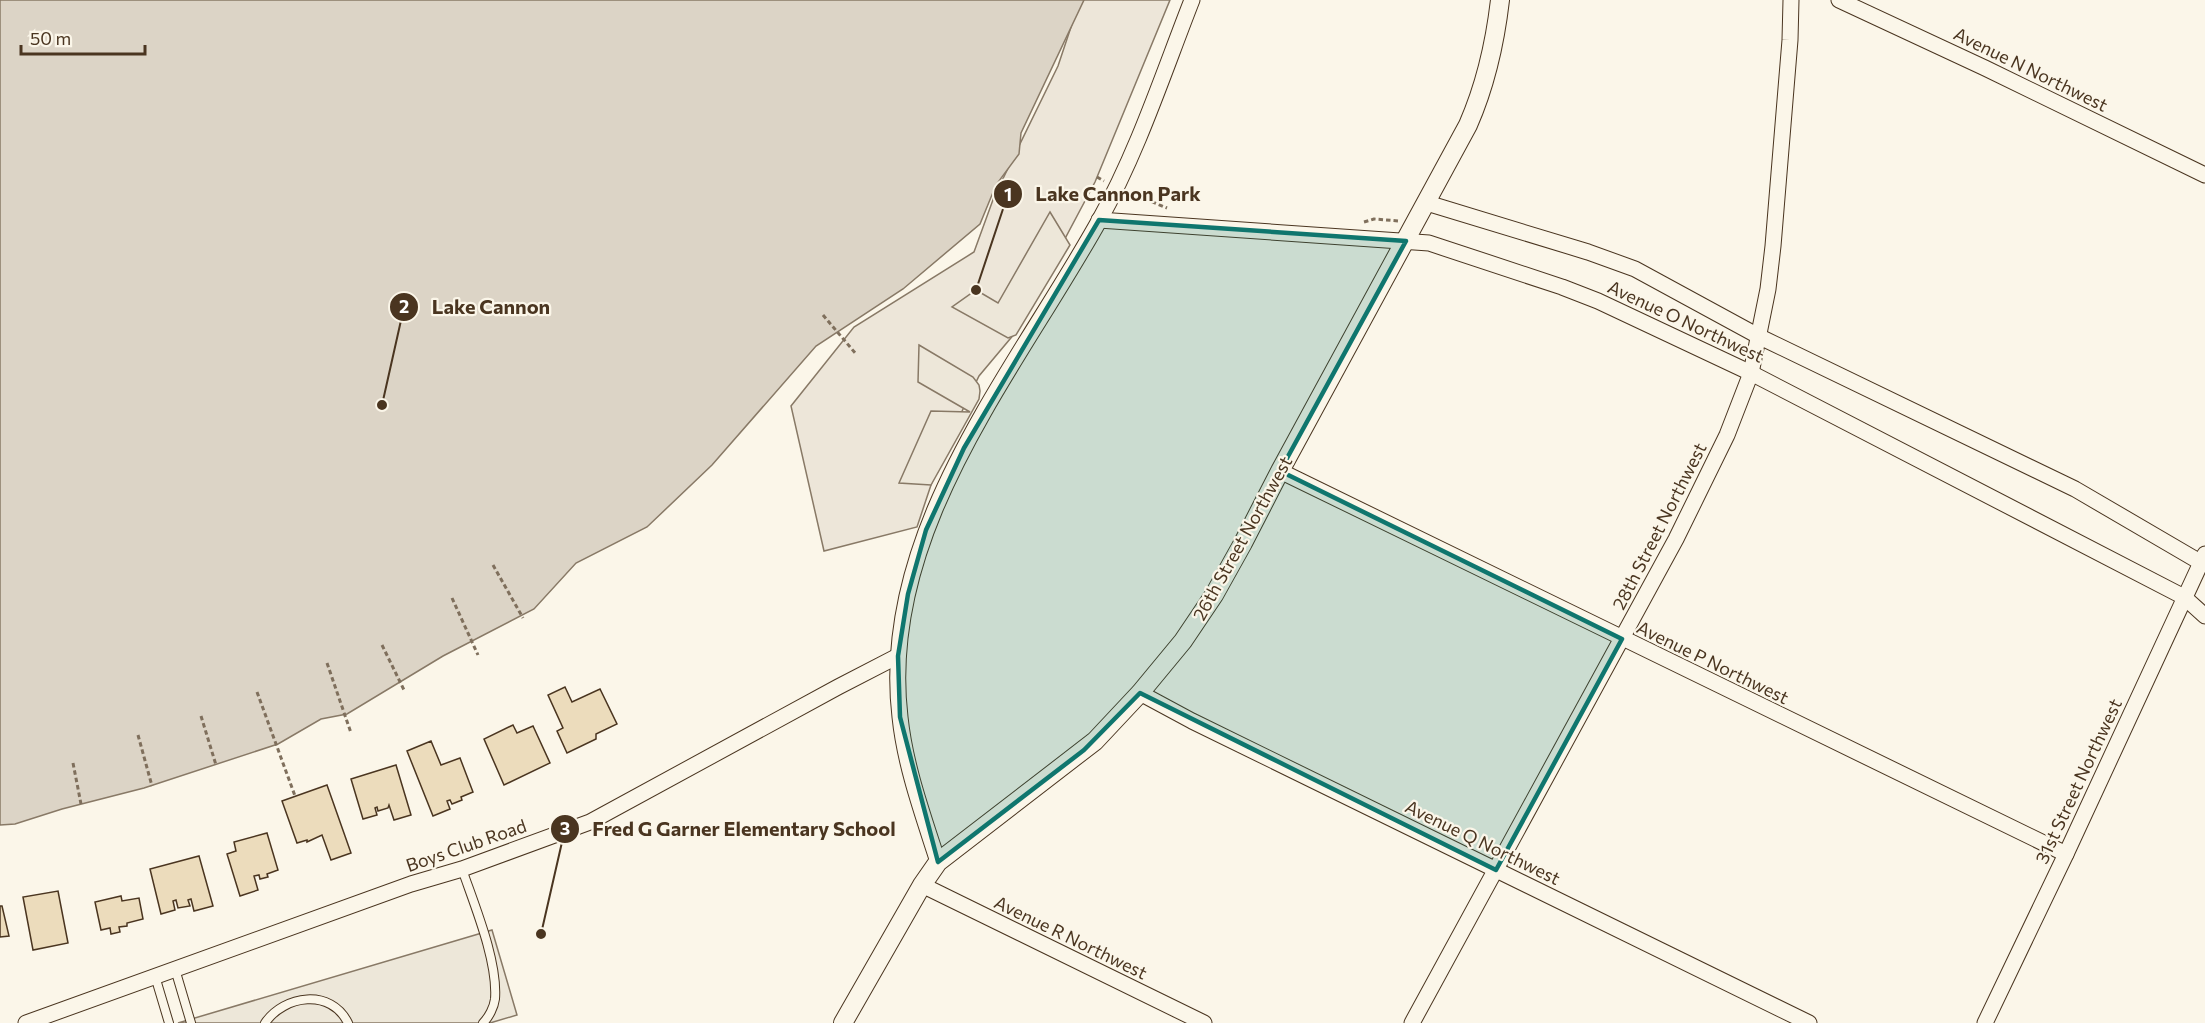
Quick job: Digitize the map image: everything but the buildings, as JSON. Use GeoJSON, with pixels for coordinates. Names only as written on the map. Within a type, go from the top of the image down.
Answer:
{"type":"FeatureCollection","features":[{"type":"Feature","properties":{"kind":"street"},"geometry":{"type":"LineString","coordinates":[[938,862],[913,782],[900,717],[898,656],[914,567],[942,494],[988,405],[1099,220],[1143,125],[1192,0]]}},
{"type":"Feature","properties":{"kind":"street","name":"26th Street Northwest"},"geometry":{"type":"LineString","coordinates":[[843,1023],[922,885],[938,862],[1090,746],[1140,693],[1183,641],[1214,595],[1427,203],[1478,104],[1490,63],[1500,0]]}},
{"type":"Feature","properties":{"kind":"street","name":"28th Street Northwest"},"geometry":{"type":"LineString","coordinates":[[1412,1023],[1706,482],[1751,373],[1760,337],[1773,246],[1790,40],[1791,0]]}},
{"type":"Feature","properties":{"kind":"street","name":"Avenue N Northwest"},"geometry":{"type":"LineString","coordinates":[[1839,0],[2205,175]]}},
{"type":"Feature","properties":{"kind":"street"},"geometry":{"type":"LineString","coordinates":[[1427,203],[1588,252],[1635,269],[1760,337],[2075,489],[2203,558]]}},
{"type":"Feature","properties":{"kind":"street","name":"Avenue O Northwest"},"geometry":{"type":"LineString","coordinates":[[1099,220],[1429,243],[1562,287],[1751,373],[2184,597],[2205,616]]}},
{"type":"Feature","properties":{"kind":"street","name":"Avenue P Northwest"},"geometry":{"type":"LineString","coordinates":[[1280,471],[2066,854]]}},
{"type":"Feature","properties":{"kind":"street","name":"31st Street Northwest"},"geometry":{"type":"LineString","coordinates":[[1985,1023],[2203,558]]}},
{"type":"Feature","properties":{"kind":"street","name":"Boys Club Road"},"geometry":{"type":"LineString","coordinates":[[26,1023],[590,822],[898,656]]}},
{"type":"Feature","properties":{"kind":"street","name":"Avenue Q Northwest"},"geometry":{"type":"LineString","coordinates":[[1140,693],[1192,721],[1809,1023]]}},
{"type":"Feature","properties":{"kind":"street","name":"Avenue R Northwest"},"geometry":{"type":"LineString","coordinates":[[922,885],[1204,1023]]}},
{"type":"Feature","properties":{"kind":"lane"},"geometry":{"type":"LineString","coordinates":[[462,868],[489,953],[494,982],[495,1000],[483,1023]]}},
{"type":"Feature","properties":{"kind":"lane"},"geometry":{"type":"LineString","coordinates":[[175,969],[191,1023]]}},
{"type":"Feature","properties":{"kind":"lane"},"geometry":{"type":"LineString","coordinates":[[155,976],[169,1023]]}},
{"type":"Feature","properties":{"kind":"lane"},"geometry":{"type":"LineString","coordinates":[[265,1023],[276,1010],[289,1002],[304,998],[320,1000],[334,1007],[353,1023]]}},
{"type":"Feature","properties":{"kind":"path"},"geometry":{"type":"LineString","coordinates":[[823,315],[856,354]]}},
{"type":"Feature","properties":{"kind":"path"},"geometry":{"type":"LineString","coordinates":[[493,565],[523,618]]}},
{"type":"Feature","properties":{"kind":"path"},"geometry":{"type":"LineString","coordinates":[[452,598],[478,655]]}},
{"type":"Feature","properties":{"kind":"path"},"geometry":{"type":"LineString","coordinates":[[382,645],[404,690]]}},
{"type":"Feature","properties":{"kind":"path"},"geometry":{"type":"LineString","coordinates":[[327,663],[351,733]]}},
{"type":"Feature","properties":{"kind":"path"},"geometry":{"type":"LineString","coordinates":[[257,692],[295,796]]}},
{"type":"Feature","properties":{"kind":"path"},"geometry":{"type":"LineString","coordinates":[[201,716],[216,765]]}},
{"type":"Feature","properties":{"kind":"path"},"geometry":{"type":"LineString","coordinates":[[138,735],[152,786]]}},
{"type":"Feature","properties":{"kind":"path"},"geometry":{"type":"LineString","coordinates":[[73,763],[81,804]]}},
{"type":"Feature","properties":{"kind":"highlighted area"},"geometry":{"type":"Polygon","coordinates":[[[1099,220],[1406,241],[1280,471],[1622,639],[1496,870],[1140,693],[1084,750],[938,862],[900,717],[898,656],[908,594],[926,530],[964,448],[1099,220]]]}},
{"type":"Feature","properties":{"kind":"shaded area"},"geometry":{"type":"Polygon","coordinates":[[[0,0],[1084,0],[1021,133],[1019,154],[996,185],[980,224],[903,289],[816,346],[712,465],[647,527],[576,563],[534,609],[443,656],[347,714],[321,719],[278,744],[144,788],[62,809],[15,824],[0,825],[0,0]]]}},
{"type":"Feature","properties":{"kind":"shaded area"},"geometry":{"type":"Polygon","coordinates":[[[1080,0],[1170,0],[1095,182],[1015,333],[979,376],[941,455],[917,527],[824,551],[791,406],[854,327],[974,252],[994,197],[1058,66],[1080,0]]]}},
{"type":"Feature","properties":{"kind":"shaded area"},"geometry":{"type":"Polygon","coordinates":[[[1050,212],[1070,245],[1016,335],[1008,338],[952,307],[976,290],[998,303],[1050,212]]]}},
{"type":"Feature","properties":{"kind":"shaded area"},"geometry":{"type":"Polygon","coordinates":[[[919,345],[973,377],[980,391],[979,399],[931,485],[899,483],[931,411],[970,412],[918,382],[919,345]]]}},
{"type":"Feature","properties":{"kind":"shaded area"},"geometry":{"type":"Polygon","coordinates":[[[492,930],[517,1015],[490,1023],[178,1023],[492,930]]]}},
{"type":"Feature","properties":{"kind":"place","name":"Lake Cannon Park"},"geometry":{"type":"Point","coordinates":[976,290]}},
{"type":"Feature","properties":{"kind":"place","name":"Lake Cannon"},"geometry":{"type":"Point","coordinates":[382,405]}},
{"type":"Feature","properties":{"kind":"place","name":"Fred G Garner Elementary School"},"geometry":{"type":"Point","coordinates":[541,934]}}]}
